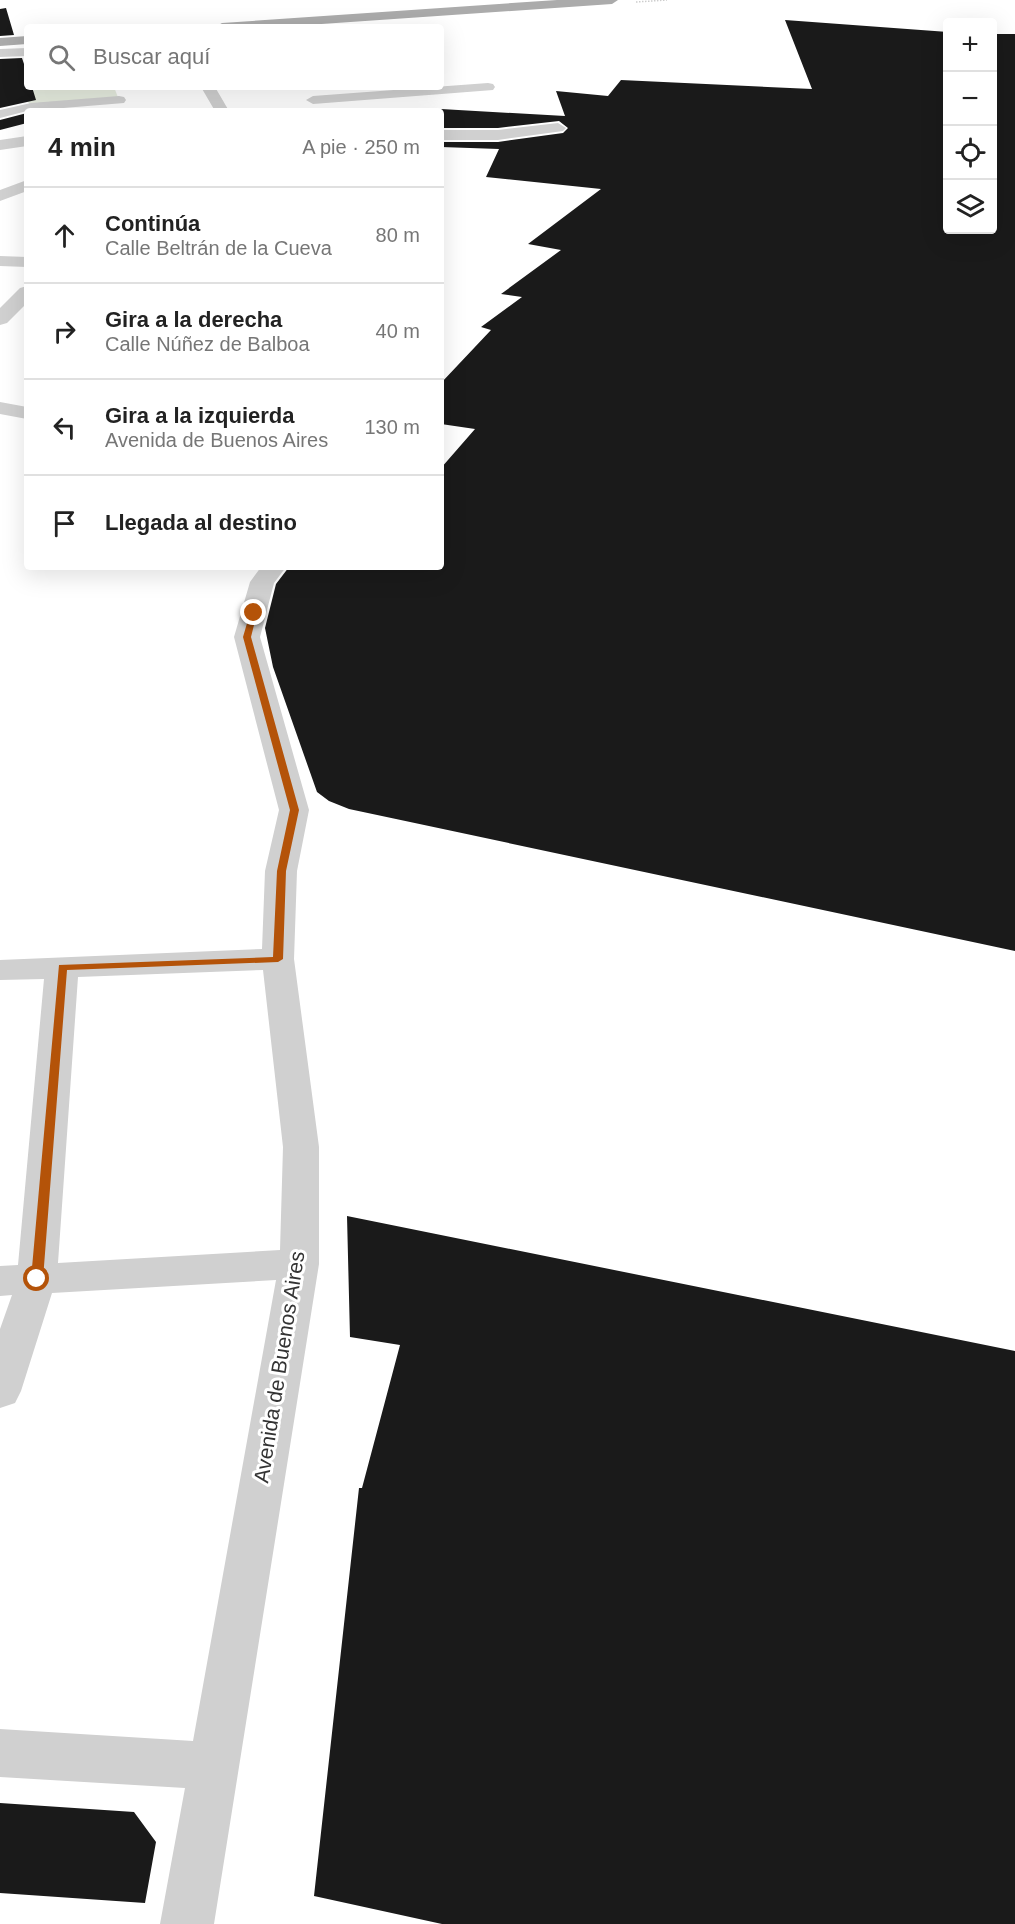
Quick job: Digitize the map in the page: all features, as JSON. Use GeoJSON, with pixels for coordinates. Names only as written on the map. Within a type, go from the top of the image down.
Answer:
{"type":"FeatureCollection","features":[{"type":"Feature","properties":{"kind":"main road"},"geometry":{"type":"LineString","coordinates":[[280,24],[612,0]]}},
{"type":"Feature","properties":{"kind":"main road"},"geometry":{"type":"LineString","coordinates":[[0,42],[24,40]]}},
{"type":"Feature","properties":{"kind":"street"},"geometry":{"type":"LineString","coordinates":[[0,53],[24,52]]}},
{"type":"Feature","properties":{"kind":"street"},"geometry":{"type":"LineString","coordinates":[[304,90],[317,106],[481,88],[457,112],[444,131]]}},
{"type":"Feature","properties":{"kind":"street"},"geometry":{"type":"LineString","coordinates":[[210,90],[220,108]]}},
{"type":"Feature","properties":{"kind":"street"},"geometry":{"type":"LineString","coordinates":[[22,91],[31,106]]}},
{"type":"Feature","properties":{"kind":"street"},"geometry":{"type":"LineString","coordinates":[[0,114],[31,106],[119,99]]}},
{"type":"Feature","properties":{"kind":"street"},"geometry":{"type":"LineString","coordinates":[[444,135],[498,135],[558,128]]}},
{"type":"Feature","properties":{"kind":"street"},"geometry":{"type":"LineString","coordinates":[[0,146],[24,142]]}},
{"type":"Feature","properties":{"kind":"street"},"geometry":{"type":"LineString","coordinates":[[0,185],[24,183]]}},
{"type":"Feature","properties":{"kind":"street"},"geometry":{"type":"LineString","coordinates":[[0,196],[24,184]]}},
{"type":"Feature","properties":{"kind":"street"},"geometry":{"type":"LineString","coordinates":[[0,261],[24,262]]}},
{"type":"Feature","properties":{"kind":"street"},"geometry":{"type":"LineString","coordinates":[[0,294],[24,293]]}},
{"type":"Feature","properties":{"kind":"street"},"geometry":{"type":"LineString","coordinates":[[0,319],[24,295]]}},
{"type":"Feature","properties":{"kind":"street"},"geometry":{"type":"LineString","coordinates":[[0,408],[24,412]]}},
{"type":"Feature","properties":{"kind":"street","name":"Avenida de Buenos Aires"},"geometry":{"type":"LineString","coordinates":[[186,1924],[299,1264],[301,1147],[278,959],[281,871],[294,810],[247,637],[262,582],[272,570]]}},
{"type":"Feature","properties":{"kind":"street"},"geometry":{"type":"LineString","coordinates":[[0,970],[278,959]]}},
{"type":"Feature","properties":{"kind":"street"},"geometry":{"type":"LineString","coordinates":[[0,1391],[19,1280],[62,967]]}},
{"type":"Feature","properties":{"kind":"street"},"geometry":{"type":"LineString","coordinates":[[19,1280],[299,1264]]}},
{"type":"Feature","properties":{"kind":"street"},"geometry":{"type":"LineString","coordinates":[[0,1754],[212,1766]]}},
{"type":"Feature","properties":{"kind":"shaded area"},"geometry":{"type":"Polygon","coordinates":[[[115,90],[119,100],[31,107],[22,91],[115,90]]]}},
{"type":"Feature","properties":{"kind":"building"},"geometry":{"type":"Polygon","coordinates":[[[6,8],[14,35],[0,36],[0,9],[6,8]]]}},
{"type":"Feature","properties":{"kind":"building"},"geometry":{"type":"Polygon","coordinates":[[[785,20],[943,32],[943,234],[997,234],[997,34],[1015,34],[1015,951],[349,809],[329,801],[317,792],[273,667],[265,628],[276,584],[287,570],[444,570],[444,465],[475,429],[444,424],[444,380],[491,330],[481,327],[522,297],[501,294],[561,250],[528,244],[601,189],[486,177],[499,149],[444,147],[444,142],[498,142],[563,133],[568,128],[559,121],[498,128],[444,128],[444,109],[565,116],[556,91],[608,96],[621,80],[812,89],[785,20]]]}},
{"type":"Feature","properties":{"kind":"building"},"geometry":{"type":"Polygon","coordinates":[[[22,58],[24,90],[33,90],[36,100],[0,108],[0,59],[22,58]]]}},
{"type":"Feature","properties":{"kind":"building"},"geometry":{"type":"Polygon","coordinates":[[[24,114],[24,124],[0,130],[0,120],[24,114]]]}},
{"type":"Feature","properties":{"kind":"building"},"geometry":{"type":"Polygon","coordinates":[[[347,1216],[1015,1351],[1015,1924],[442,1924],[314,1896],[359,1488],[362,1488],[400,1345],[350,1337],[347,1216]]]}},
{"type":"Feature","properties":{"kind":"building"},"geometry":{"type":"Polygon","coordinates":[[[0,1803],[134,1812],[156,1842],[145,1903],[0,1893],[0,1803]]]}},
{"type":"Feature","properties":{"kind":"route"},"geometry":{"type":"LineString","coordinates":[[37,1279],[62,967],[278,959],[281,871],[294,810],[247,637],[254,613]]}}]}
